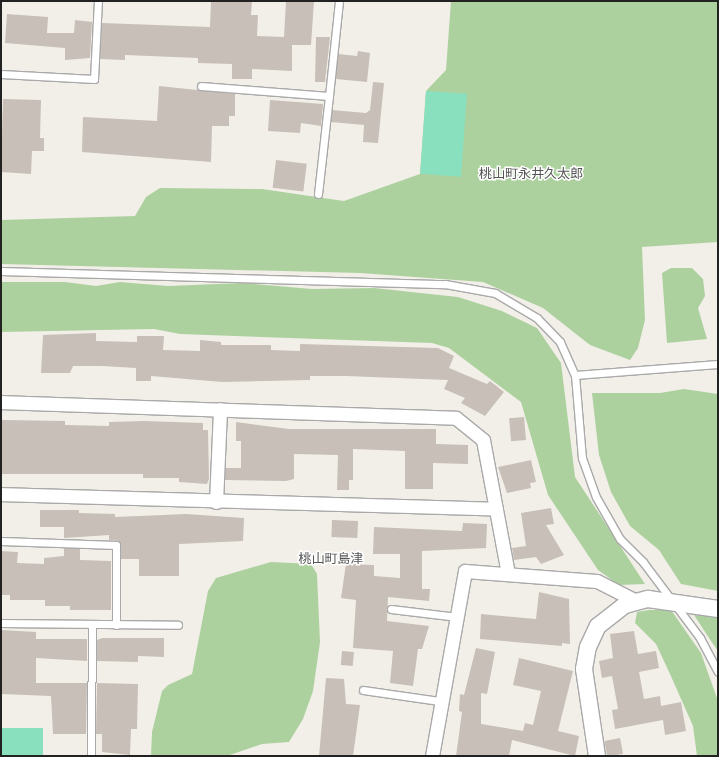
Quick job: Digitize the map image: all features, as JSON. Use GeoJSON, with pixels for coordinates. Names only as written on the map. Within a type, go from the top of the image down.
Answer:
{"type":"FeatureCollection","features":[{"type":"Feature","properties":{"kind":"street"},"geometry":{"type":"LineString","coordinates":[[1,402],[456,418],[482,440],[508,573]]}},
{"type":"Feature","properties":{"kind":"street"},"geometry":{"type":"LineString","coordinates":[[216,502],[220,409]]}},
{"type":"Feature","properties":{"kind":"street"},"geometry":{"type":"LineString","coordinates":[[1,494],[216,502],[496,509]]}},
{"type":"Feature","properties":{"kind":"street"},"geometry":{"type":"LineString","coordinates":[[432,756],[439,701],[458,617],[464,571],[508,573],[597,581],[636,601]]}},
{"type":"Feature","properties":{"kind":"street"},"geometry":{"type":"LineString","coordinates":[[598,756],[584,669],[588,647],[606,618],[636,601],[671,600],[718,609]]}},
{"type":"Feature","properties":{"kind":"lane"},"geometry":{"type":"LineString","coordinates":[[1,74],[94,78],[98,1]]}},
{"type":"Feature","properties":{"kind":"lane"},"geometry":{"type":"LineString","coordinates":[[318,194],[339,1]]}},
{"type":"Feature","properties":{"kind":"lane"},"geometry":{"type":"LineString","coordinates":[[201,86],[329,96]]}},
{"type":"Feature","properties":{"kind":"lane"},"geometry":{"type":"LineString","coordinates":[[1,271],[446,284],[495,293],[537,318],[560,342],[574,375],[582,458],[596,497],[620,539],[671,600],[700,638],[718,672]]}},
{"type":"Feature","properties":{"kind":"lane"},"geometry":{"type":"LineString","coordinates":[[574,375],[718,364]]}},
{"type":"Feature","properties":{"kind":"lane"},"geometry":{"type":"LineString","coordinates":[[1,542],[116,545],[116,625]]}},
{"type":"Feature","properties":{"kind":"lane"},"geometry":{"type":"LineString","coordinates":[[391,609],[458,617]]}},
{"type":"Feature","properties":{"kind":"lane"},"geometry":{"type":"LineString","coordinates":[[1,623],[178,625]]}},
{"type":"Feature","properties":{"kind":"lane"},"geometry":{"type":"LineString","coordinates":[[91,756],[92,625]]}},
{"type":"Feature","properties":{"kind":"lane"},"geometry":{"type":"LineString","coordinates":[[363,690],[439,701]]}},
{"type":"Feature","properties":{"kind":"green space"},"geometry":{"type":"Polygon","coordinates":[[[451,1],[718,1],[718,242],[642,247],[645,320],[638,348],[630,360],[590,345],[543,308],[483,282],[360,273],[1,264],[1,220],[135,216],[146,197],[160,188],[262,189],[344,201],[420,174],[426,91],[446,70],[451,1]]]}},
{"type":"Feature","properties":{"kind":"green space"},"geometry":{"type":"Polygon","coordinates":[[[426,91],[467,94],[461,177],[420,174],[426,91]]]}},
{"type":"Feature","properties":{"kind":"green space"},"geometry":{"type":"Polygon","coordinates":[[[671,268],[692,268],[703,279],[705,296],[698,308],[707,339],[667,343],[662,273],[671,268]]]}},
{"type":"Feature","properties":{"kind":"green space"},"geometry":{"type":"Polygon","coordinates":[[[1,282],[65,282],[96,286],[120,282],[168,286],[242,283],[312,289],[374,288],[458,297],[502,311],[537,328],[561,363],[575,477],[645,584],[619,585],[598,570],[548,495],[521,402],[449,348],[432,343],[180,334],[154,329],[1,332],[1,282]]]}},
{"type":"Feature","properties":{"kind":"green space"},"geometry":{"type":"Polygon","coordinates":[[[684,389],[718,394],[718,591],[681,584],[659,550],[630,526],[611,492],[599,455],[592,393],[660,393],[684,389]]]}},
{"type":"Feature","properties":{"kind":"green space"},"geometry":{"type":"Polygon","coordinates":[[[271,562],[311,564],[317,574],[320,642],[313,691],[303,719],[289,742],[262,744],[227,756],[151,756],[152,732],[162,691],[168,685],[192,674],[208,591],[216,578],[271,562]]]}},
{"type":"Feature","properties":{"kind":"green space"},"geometry":{"type":"Polygon","coordinates":[[[649,610],[671,610],[701,653],[718,701],[718,756],[697,756],[693,726],[670,674],[656,644],[635,623],[637,612],[649,610]]]}},
{"type":"Feature","properties":{"kind":"green space"},"geometry":{"type":"Polygon","coordinates":[[[694,615],[718,617],[718,651],[711,641],[694,615]]]}},
{"type":"Feature","properties":{"kind":"green space"},"geometry":{"type":"Polygon","coordinates":[[[1,728],[43,728],[43,756],[1,756],[1,728]]]}},
{"type":"Feature","properties":{"kind":"building"},"geometry":{"type":"Polygon","coordinates":[[[211,1],[252,1],[251,15],[258,15],[257,36],[284,37],[286,1],[314,1],[311,45],[292,45],[292,71],[252,69],[252,79],[232,79],[232,64],[198,63],[198,58],[125,55],[125,60],[100,59],[102,23],[210,27],[211,1]]]}},
{"type":"Feature","properties":{"kind":"building"},"geometry":{"type":"Polygon","coordinates":[[[7,14],[48,17],[47,33],[74,33],[75,20],[92,22],[90,58],[65,60],[65,48],[5,43],[7,14]]]}},
{"type":"Feature","properties":{"kind":"building"},"geometry":{"type":"Polygon","coordinates":[[[316,37],[330,37],[325,82],[315,82],[316,37]]]}},
{"type":"Feature","properties":{"kind":"building"},"geometry":{"type":"Polygon","coordinates":[[[358,51],[370,53],[367,82],[336,79],[338,54],[357,56],[358,51]]]}},
{"type":"Feature","properties":{"kind":"building"},"geometry":{"type":"Polygon","coordinates":[[[373,82],[384,83],[378,143],[363,142],[364,125],[331,122],[332,110],[366,113],[370,110],[373,82]]]}},
{"type":"Feature","properties":{"kind":"building"},"geometry":{"type":"Polygon","coordinates":[[[159,86],[235,94],[235,116],[229,116],[229,126],[212,126],[211,162],[82,152],[83,117],[157,121],[159,86]]]}},
{"type":"Feature","properties":{"kind":"building"},"geometry":{"type":"Polygon","coordinates":[[[3,99],[41,100],[40,138],[44,138],[44,151],[32,151],[31,174],[1,172],[3,99]]]}},
{"type":"Feature","properties":{"kind":"building"},"geometry":{"type":"Polygon","coordinates":[[[270,100],[323,104],[321,126],[301,123],[300,133],[268,131],[270,100]]]}},
{"type":"Feature","properties":{"kind":"building"},"geometry":{"type":"Polygon","coordinates":[[[276,160],[307,164],[303,192],[273,188],[276,160]]]}},
{"type":"Feature","properties":{"kind":"building"},"geometry":{"type":"Polygon","coordinates":[[[96,333],[96,341],[137,342],[137,336],[164,336],[163,350],[200,351],[200,340],[221,342],[221,345],[271,345],[271,350],[300,351],[300,344],[438,348],[454,356],[449,368],[487,384],[490,381],[504,392],[485,416],[461,403],[465,398],[444,389],[448,380],[310,376],[310,380],[222,382],[151,376],[151,381],[136,381],[136,368],[102,366],[73,366],[70,373],[41,373],[43,335],[96,333]]]}},
{"type":"Feature","properties":{"kind":"building"},"geometry":{"type":"Polygon","coordinates":[[[524,417],[526,440],[511,441],[509,418],[524,417]]]}},
{"type":"Feature","properties":{"kind":"building"},"geometry":{"type":"Polygon","coordinates":[[[1,420],[65,421],[65,425],[109,426],[109,422],[144,421],[203,423],[203,430],[208,430],[209,479],[207,484],[179,482],[179,478],[143,478],[143,474],[1,474],[1,420]]]}},
{"type":"Feature","properties":{"kind":"building"},"geometry":{"type":"Polygon","coordinates":[[[236,422],[289,429],[436,429],[436,444],[468,445],[468,464],[433,463],[433,489],[405,489],[405,451],[353,449],[353,480],[349,480],[349,490],[337,490],[338,455],[294,454],[294,479],[286,481],[225,480],[225,468],[241,468],[241,441],[236,441],[236,422]]]}},
{"type":"Feature","properties":{"kind":"building"},"geometry":{"type":"Polygon","coordinates":[[[531,460],[536,482],[530,483],[531,488],[507,493],[498,467],[531,460]]]}},
{"type":"Feature","properties":{"kind":"building"},"geometry":{"type":"Polygon","coordinates":[[[551,508],[554,524],[546,525],[564,555],[541,564],[536,557],[514,560],[512,548],[526,546],[521,513],[551,508]]]}},
{"type":"Feature","properties":{"kind":"building"},"geometry":{"type":"Polygon","coordinates":[[[40,510],[79,510],[79,513],[115,514],[115,517],[186,514],[244,518],[243,541],[179,544],[179,576],[139,576],[139,559],[121,559],[119,541],[109,540],[109,535],[64,538],[64,527],[40,527],[40,510]]]}},
{"type":"Feature","properties":{"kind":"building"},"geometry":{"type":"Polygon","coordinates":[[[332,520],[358,521],[357,538],[331,537],[332,520]]]}},
{"type":"Feature","properties":{"kind":"building"},"geometry":{"type":"Polygon","coordinates":[[[463,523],[487,524],[486,548],[422,551],[422,589],[430,589],[429,601],[388,597],[387,621],[429,626],[422,649],[418,649],[413,686],[390,683],[393,651],[353,648],[356,600],[341,598],[346,564],[374,565],[374,576],[400,578],[400,554],[373,554],[374,527],[462,531],[463,523]]]}},
{"type":"Feature","properties":{"kind":"building"},"geometry":{"type":"Polygon","coordinates":[[[64,548],[80,549],[80,560],[111,561],[111,610],[70,610],[70,606],[45,606],[45,600],[10,600],[10,595],[1,595],[1,551],[18,552],[17,563],[44,564],[44,558],[64,556],[64,548]]]}},
{"type":"Feature","properties":{"kind":"building"},"geometry":{"type":"Polygon","coordinates":[[[539,592],[569,599],[570,644],[562,643],[562,646],[480,639],[481,614],[536,619],[539,592]]]}},
{"type":"Feature","properties":{"kind":"building"},"geometry":{"type":"Polygon","coordinates":[[[1,630],[36,632],[36,639],[87,639],[87,661],[36,658],[36,683],[87,683],[86,734],[53,734],[51,696],[1,694],[1,630]]]}},
{"type":"Feature","properties":{"kind":"building"},"geometry":{"type":"Polygon","coordinates":[[[634,631],[638,654],[656,651],[659,668],[639,672],[644,699],[660,696],[661,706],[681,702],[686,731],[665,735],[663,720],[615,729],[612,710],[618,709],[612,676],[602,678],[599,661],[613,658],[610,634],[634,631]]]}},
{"type":"Feature","properties":{"kind":"building"},"geometry":{"type":"Polygon","coordinates":[[[102,638],[164,638],[164,657],[138,656],[138,662],[97,661],[97,640],[102,638]]]}},
{"type":"Feature","properties":{"kind":"building"},"geometry":{"type":"Polygon","coordinates":[[[476,648],[495,652],[487,694],[481,693],[481,724],[523,731],[525,723],[533,725],[541,691],[513,685],[519,658],[573,671],[558,731],[579,736],[575,756],[512,740],[509,756],[456,756],[462,712],[459,711],[460,694],[464,695],[476,648]]]}},
{"type":"Feature","properties":{"kind":"building"},"geometry":{"type":"Polygon","coordinates":[[[342,651],[354,652],[353,666],[341,665],[342,651]]]}},
{"type":"Feature","properties":{"kind":"building"},"geometry":{"type":"Polygon","coordinates":[[[326,678],[344,679],[346,704],[360,705],[353,756],[319,756],[326,678]]]}},
{"type":"Feature","properties":{"kind":"building"},"geometry":{"type":"Polygon","coordinates":[[[97,683],[138,684],[137,729],[131,729],[130,755],[102,752],[102,734],[96,734],[97,683]]]}},
{"type":"Feature","properties":{"kind":"building"},"geometry":{"type":"Polygon","coordinates":[[[620,738],[623,754],[607,756],[604,741],[620,738]]]}},
{"type":"Feature","properties":{"kind":"district","name":"桃山町永井久太郎"},"geometry":{"type":"Point","coordinates":[531,174]}},
{"type":"Feature","properties":{"kind":"district","name":"桃山町島津"},"geometry":{"type":"Point","coordinates":[331,559]}}]}
